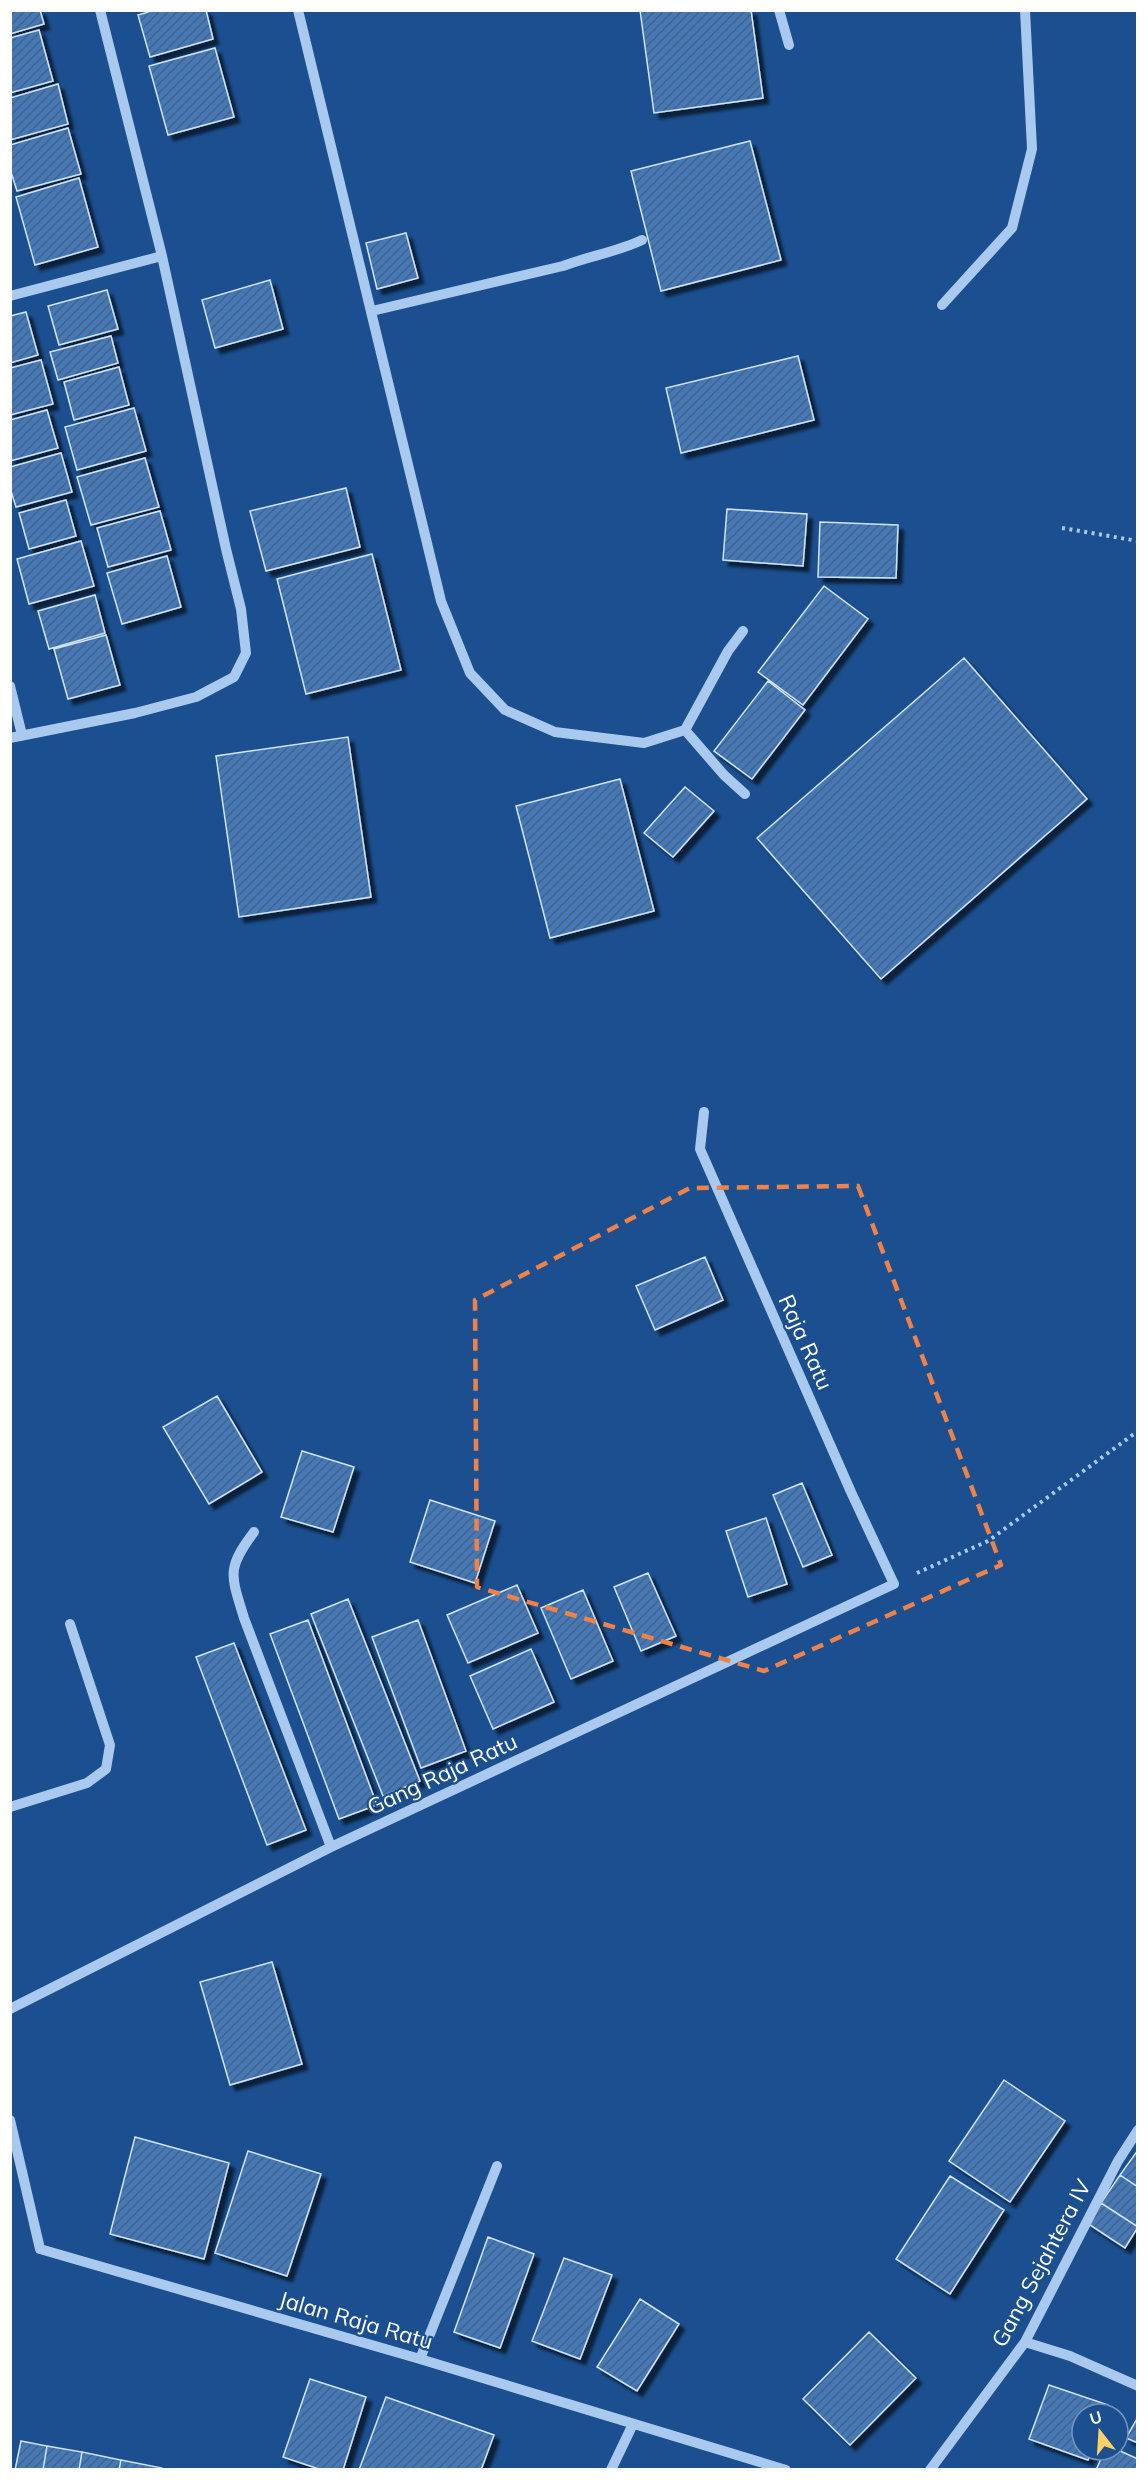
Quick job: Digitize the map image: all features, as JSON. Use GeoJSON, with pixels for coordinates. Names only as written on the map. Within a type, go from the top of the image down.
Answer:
{"type":"FeatureCollection","features":[{"type":"Feature","properties":{"kind":"street"},"geometry":{"type":"LineString","coordinates":[[10,738],[135,713],[196,697],[234,677],[246,653],[241,609],[162,256],[100,10]]}},
{"type":"Feature","properties":{"kind":"street"},"geometry":{"type":"LineString","coordinates":[[298,10],[441,601],[470,673],[505,710],[555,732],[644,743],[685,730],[728,651],[743,631]]}},
{"type":"Feature","properties":{"kind":"street"},"geometry":{"type":"LineString","coordinates":[[779,10],[789,45]]}},
{"type":"Feature","properties":{"kind":"street"},"geometry":{"type":"LineString","coordinates":[[942,305],[1012,228],[1032,149],[1025,10]]}},
{"type":"Feature","properties":{"kind":"street"},"geometry":{"type":"LineString","coordinates":[[372,311],[562,266],[588,256],[624,249],[642,240]]}},
{"type":"Feature","properties":{"kind":"street"},"geometry":{"type":"LineString","coordinates":[[10,296],[162,256]]}},
{"type":"Feature","properties":{"kind":"street"},"geometry":{"type":"LineString","coordinates":[[10,686],[22,735]]}},
{"type":"Feature","properties":{"kind":"street"},"geometry":{"type":"LineString","coordinates":[[685,730],[724,775],[745,794]]}},
{"type":"Feature","properties":{"kind":"street","name":"Raja Ratu"},"geometry":{"type":"LineString","coordinates":[[704,1112],[700,1149],[894,1584]]}},
{"type":"Feature","properties":{"kind":"street"},"geometry":{"type":"LineString","coordinates":[[254,1532],[242,1548],[233,1566],[234,1586],[248,1629],[331,1847]]}},
{"type":"Feature","properties":{"kind":"street","name":"Gang Raja Ratu"},"geometry":{"type":"LineString","coordinates":[[10,2008],[331,1847],[894,1584]]}},
{"type":"Feature","properties":{"kind":"street"},"geometry":{"type":"LineString","coordinates":[[10,1807],[87,1783],[106,1769],[110,1745],[70,1624]]}},
{"type":"Feature","properties":{"kind":"street","name":"Jalan Raja Ratu"},"geometry":{"type":"LineString","coordinates":[[10,2120],[40,2249],[420,2359],[786,2469]]}},
{"type":"Feature","properties":{"kind":"street","name":"Gang Sejahtera IV"},"geometry":{"type":"LineString","coordinates":[[930,2469],[1026,2342],[1118,2161],[1137,2130]]}},
{"type":"Feature","properties":{"kind":"street"},"geometry":{"type":"LineString","coordinates":[[420,2359],[497,2166]]}},
{"type":"Feature","properties":{"kind":"street"},"geometry":{"type":"LineString","coordinates":[[1026,2342],[1070,2356],[1137,2386]]}},
{"type":"Feature","properties":{"kind":"street"},"geometry":{"type":"LineString","coordinates":[[611,2469],[633,2424]]}},
{"type":"Feature","properties":{"kind":"path"},"geometry":{"type":"LineString","coordinates":[[1062,528],[1137,541]]}},
{"type":"Feature","properties":{"kind":"path"},"geometry":{"type":"LineString","coordinates":[[894,1584],[988,1541],[1137,1431]]}},
{"type":"Feature","properties":{"kind":"highlighted area"},"geometry":{"type":"Polygon","coordinates":[[[858,1186],[1001,1565],[764,1671],[477,1587],[475,1300],[690,1188],[858,1186]]]}},
{"type":"Feature","properties":{"kind":"building"},"geometry":{"type":"Polygon","coordinates":[[[10,10],[40,10],[44,24],[10,34],[10,10]]]}},
{"type":"Feature","properties":{"kind":"building"},"geometry":{"type":"Polygon","coordinates":[[[155,10],[206,10],[213,39],[150,57],[138,15],[155,10]]]}},
{"type":"Feature","properties":{"kind":"building"},"geometry":{"type":"Polygon","coordinates":[[[640,10],[751,10],[763,98],[654,113],[640,10]]]}},
{"type":"Feature","properties":{"kind":"building"},"geometry":{"type":"Polygon","coordinates":[[[39,30],[53,81],[10,93],[10,38],[39,30]]]}},
{"type":"Feature","properties":{"kind":"building"},"geometry":{"type":"Polygon","coordinates":[[[215,48],[234,117],[168,135],[149,66],[215,48]]]}},
{"type":"Feature","properties":{"kind":"building"},"geometry":{"type":"Polygon","coordinates":[[[58,84],[68,124],[10,140],[10,98],[58,84]]]}},
{"type":"Feature","properties":{"kind":"building"},"geometry":{"type":"Polygon","coordinates":[[[68,128],[81,174],[17,191],[10,169],[10,145],[68,128]]]}},
{"type":"Feature","properties":{"kind":"building"},"geometry":{"type":"Polygon","coordinates":[[[750,141],[781,260],[661,291],[631,171],[750,141]]]}},
{"type":"Feature","properties":{"kind":"building"},"geometry":{"type":"Polygon","coordinates":[[[79,178],[98,247],[35,265],[16,197],[79,178]]]}},
{"type":"Feature","properties":{"kind":"building"},"geometry":{"type":"Polygon","coordinates":[[[406,233],[418,278],[377,289],[366,243],[406,233]]]}},
{"type":"Feature","properties":{"kind":"building"},"geometry":{"type":"Polygon","coordinates":[[[270,280],[283,329],[215,348],[202,300],[270,280]]]}},
{"type":"Feature","properties":{"kind":"building"},"geometry":{"type":"Polygon","coordinates":[[[107,290],[118,329],[59,345],[48,306],[107,290]]]}},
{"type":"Feature","properties":{"kind":"building"},"geometry":{"type":"Polygon","coordinates":[[[26,312],[38,355],[10,363],[10,316],[26,312]]]}},
{"type":"Feature","properties":{"kind":"building"},"geometry":{"type":"Polygon","coordinates":[[[111,336],[118,363],[58,380],[50,352],[111,336]]]}},
{"type":"Feature","properties":{"kind":"building"},"geometry":{"type":"Polygon","coordinates":[[[798,356],[814,420],[681,453],[666,388],[798,356]]]}},
{"type":"Feature","properties":{"kind":"building"},"geometry":{"type":"Polygon","coordinates":[[[41,360],[53,404],[10,415],[10,368],[41,360]]]}},
{"type":"Feature","properties":{"kind":"building"},"geometry":{"type":"Polygon","coordinates":[[[119,367],[129,405],[74,420],[64,382],[119,367]]]}},
{"type":"Feature","properties":{"kind":"building"},"geometry":{"type":"Polygon","coordinates":[[[134,408],[146,451],[77,470],[65,427],[134,408]]]}},
{"type":"Feature","properties":{"kind":"building"},"geometry":{"type":"Polygon","coordinates":[[[47,410],[58,448],[10,461],[10,420],[47,410]]]}},
{"type":"Feature","properties":{"kind":"building"},"geometry":{"type":"Polygon","coordinates":[[[61,453],[72,492],[16,507],[10,488],[10,467],[61,453]]]}},
{"type":"Feature","properties":{"kind":"building"},"geometry":{"type":"Polygon","coordinates":[[[145,458],[159,507],[91,525],[77,477],[145,458]]]}},
{"type":"Feature","properties":{"kind":"building"},"geometry":{"type":"Polygon","coordinates":[[[346,488],[360,547],[266,571],[250,511],[346,488]]]}},
{"type":"Feature","properties":{"kind":"building"},"geometry":{"type":"Polygon","coordinates":[[[66,500],[76,536],[29,549],[19,513],[66,500]]]}},
{"type":"Feature","properties":{"kind":"building"},"geometry":{"type":"Polygon","coordinates":[[[727,509],[807,514],[803,566],[723,560],[727,509]]]}},
{"type":"Feature","properties":{"kind":"building"},"geometry":{"type":"Polygon","coordinates":[[[160,511],[171,550],[108,567],[97,528],[160,511]]]}},
{"type":"Feature","properties":{"kind":"building"},"geometry":{"type":"Polygon","coordinates":[[[820,522],[898,525],[896,578],[818,577],[820,522]]]}},
{"type":"Feature","properties":{"kind":"building"},"geometry":{"type":"Polygon","coordinates":[[[81,541],[94,586],[29,604],[17,559],[81,541]]]}},
{"type":"Feature","properties":{"kind":"building"},"geometry":{"type":"Polygon","coordinates":[[[372,554],[401,670],[306,694],[277,579],[372,554]]]}},
{"type":"Feature","properties":{"kind":"building"},"geometry":{"type":"Polygon","coordinates":[[[167,556],[181,607],[122,624],[107,573],[167,556]]]}},
{"type":"Feature","properties":{"kind":"building"},"geometry":{"type":"Polygon","coordinates":[[[824,586],[868,619],[803,705],[758,672],[824,586]]]}},
{"type":"Feature","properties":{"kind":"building"},"geometry":{"type":"Polygon","coordinates":[[[95,595],[105,633],[49,649],[38,611],[95,595]]]}},
{"type":"Feature","properties":{"kind":"building"},"geometry":{"type":"Polygon","coordinates":[[[106,635],[120,685],[68,699],[54,649],[106,635]]]}},
{"type":"Feature","properties":{"kind":"building"},"geometry":{"type":"Polygon","coordinates":[[[964,658],[1087,799],[881,979],[757,838],[964,658]]]}},
{"type":"Feature","properties":{"kind":"building"},"geometry":{"type":"Polygon","coordinates":[[[768,681],[805,710],[752,779],[714,751],[768,681]]]}},
{"type":"Feature","properties":{"kind":"building"},"geometry":{"type":"Polygon","coordinates":[[[348,737],[371,897],[239,917],[216,756],[348,737]]]}},
{"type":"Feature","properties":{"kind":"building"},"geometry":{"type":"Polygon","coordinates":[[[620,779],[654,911],[550,938],[516,806],[620,779]]]}},
{"type":"Feature","properties":{"kind":"building"},"geometry":{"type":"Polygon","coordinates":[[[685,787],[714,811],[673,857],[644,833],[685,787]]]}},
{"type":"Feature","properties":{"kind":"building"},"geometry":{"type":"Polygon","coordinates":[[[705,1257],[723,1300],[655,1330],[636,1286],[705,1257]]]}},
{"type":"Feature","properties":{"kind":"building"},"geometry":{"type":"Polygon","coordinates":[[[217,1396],[262,1472],[209,1504],[163,1427],[217,1396]]]}},
{"type":"Feature","properties":{"kind":"building"},"geometry":{"type":"Polygon","coordinates":[[[302,1451],[354,1467],[333,1532],[281,1517],[302,1451]]]}},
{"type":"Feature","properties":{"kind":"building"},"geometry":{"type":"Polygon","coordinates":[[[802,1483],[832,1555],[803,1567],[773,1495],[802,1483]]]}},
{"type":"Feature","properties":{"kind":"building"},"geometry":{"type":"Polygon","coordinates":[[[430,1500],[495,1521],[475,1583],[410,1562],[430,1500]]]}},
{"type":"Feature","properties":{"kind":"building"},"geometry":{"type":"Polygon","coordinates":[[[766,1518],[787,1584],[748,1597],[726,1531],[766,1518]]]}},
{"type":"Feature","properties":{"kind":"building"},"geometry":{"type":"Polygon","coordinates":[[[648,1573],[676,1636],[641,1651],[614,1587],[648,1573]]]}},
{"type":"Feature","properties":{"kind":"building"},"geometry":{"type":"Polygon","coordinates":[[[517,1585],[538,1633],[468,1663],[447,1615],[517,1585]]]}},
{"type":"Feature","properties":{"kind":"building"},"geometry":{"type":"Polygon","coordinates":[[[583,1590],[613,1661],[571,1679],[541,1608],[583,1590]]]}},
{"type":"Feature","properties":{"kind":"building"},"geometry":{"type":"Polygon","coordinates":[[[348,1599],[420,1781],[383,1796],[311,1614],[348,1599]]]}},
{"type":"Feature","properties":{"kind":"building"},"geometry":{"type":"Polygon","coordinates":[[[308,1620],[377,1805],[339,1819],[270,1634],[308,1620]]]}},
{"type":"Feature","properties":{"kind":"building"},"geometry":{"type":"Polygon","coordinates":[[[418,1620],[466,1751],[421,1768],[372,1637],[418,1620]]]}},
{"type":"Feature","properties":{"kind":"building"},"geometry":{"type":"Polygon","coordinates":[[[234,1643],[306,1830],[267,1845],[196,1657],[234,1643]]]}},
{"type":"Feature","properties":{"kind":"building"},"geometry":{"type":"Polygon","coordinates":[[[531,1649],[554,1702],[493,1729],[470,1676],[531,1649]]]}},
{"type":"Feature","properties":{"kind":"building"},"geometry":{"type":"Polygon","coordinates":[[[272,1962],[302,2064],[230,2085],[200,1982],[272,1962]]]}},
{"type":"Feature","properties":{"kind":"building"},"geometry":{"type":"Polygon","coordinates":[[[1004,2080],[1065,2121],[1010,2202],[949,2161],[1004,2080]]]}},
{"type":"Feature","properties":{"kind":"building"},"geometry":{"type":"Polygon","coordinates":[[[135,2137],[229,2163],[204,2259],[110,2234],[135,2137]]]}},
{"type":"Feature","properties":{"kind":"building"},"geometry":{"type":"Polygon","coordinates":[[[1138,2150],[1138,2187],[1120,2175],[1138,2150]]]}},
{"type":"Feature","properties":{"kind":"building"},"geometry":{"type":"Polygon","coordinates":[[[248,2151],[321,2174],[287,2276],[215,2253],[248,2151]]]}},
{"type":"Feature","properties":{"kind":"building"},"geometry":{"type":"Polygon","coordinates":[[[1120,2175],[1138,2187],[1138,2227],[1101,2203],[1120,2175]]]}},
{"type":"Feature","properties":{"kind":"building"},"geometry":{"type":"Polygon","coordinates":[[[950,2176],[1004,2210],[950,2294],[896,2259],[950,2176]]]}},
{"type":"Feature","properties":{"kind":"building"},"geometry":{"type":"Polygon","coordinates":[[[1101,2203],[1138,2227],[1125,2248],[1087,2223],[1101,2203]]]}},
{"type":"Feature","properties":{"kind":"building"},"geometry":{"type":"Polygon","coordinates":[[[488,2237],[534,2254],[500,2348],[454,2332],[488,2237]]]}},
{"type":"Feature","properties":{"kind":"building"},"geometry":{"type":"Polygon","coordinates":[[[564,2258],[612,2275],[580,2359],[532,2341],[564,2258]]]}},
{"type":"Feature","properties":{"kind":"building"},"geometry":{"type":"Polygon","coordinates":[[[640,2299],[679,2324],[637,2391],[597,2367],[640,2299]]]}},
{"type":"Feature","properties":{"kind":"building"},"geometry":{"type":"Polygon","coordinates":[[[869,2332],[916,2378],[850,2445],[803,2399],[869,2332]]]}},
{"type":"Feature","properties":{"kind":"building"},"geometry":{"type":"Polygon","coordinates":[[[310,2379],[366,2397],[343,2470],[322,2470],[283,2457],[310,2379]]]}},
{"type":"Feature","properties":{"kind":"building"},"geometry":{"type":"Polygon","coordinates":[[[1049,2385],[1099,2402],[1070,2402],[1070,2454],[1029,2439],[1049,2385]]]}},
{"type":"Feature","properties":{"kind":"building"},"geometry":{"type":"Polygon","coordinates":[[[386,2397],[494,2435],[481,2470],[359,2470],[386,2397]]]}},
{"type":"Feature","properties":{"kind":"building"},"geometry":{"type":"Polygon","coordinates":[[[1138,2417],[1138,2443],[1130,2440],[1130,2431],[1138,2417]]]}},
{"type":"Feature","properties":{"kind":"building"},"geometry":{"type":"Polygon","coordinates":[[[21,2441],[47,2446],[43,2470],[15,2470],[21,2441]]]}},
{"type":"Feature","properties":{"kind":"building"},"geometry":{"type":"Polygon","coordinates":[[[47,2446],[82,2452],[79,2470],[43,2470],[47,2446]]]}},
{"type":"Feature","properties":{"kind":"building"},"geometry":{"type":"Polygon","coordinates":[[[82,2452],[121,2460],[119,2470],[79,2470],[82,2452]]]}},
{"type":"Feature","properties":{"kind":"building"},"geometry":{"type":"Polygon","coordinates":[[[1130,2455],[1138,2459],[1138,2470],[1096,2470],[1100,2462],[1130,2462],[1130,2455]]]}},
{"type":"Feature","properties":{"kind":"building"},"geometry":{"type":"Polygon","coordinates":[[[121,2460],[162,2468],[162,2470],[119,2470],[121,2460]]]}}]}
